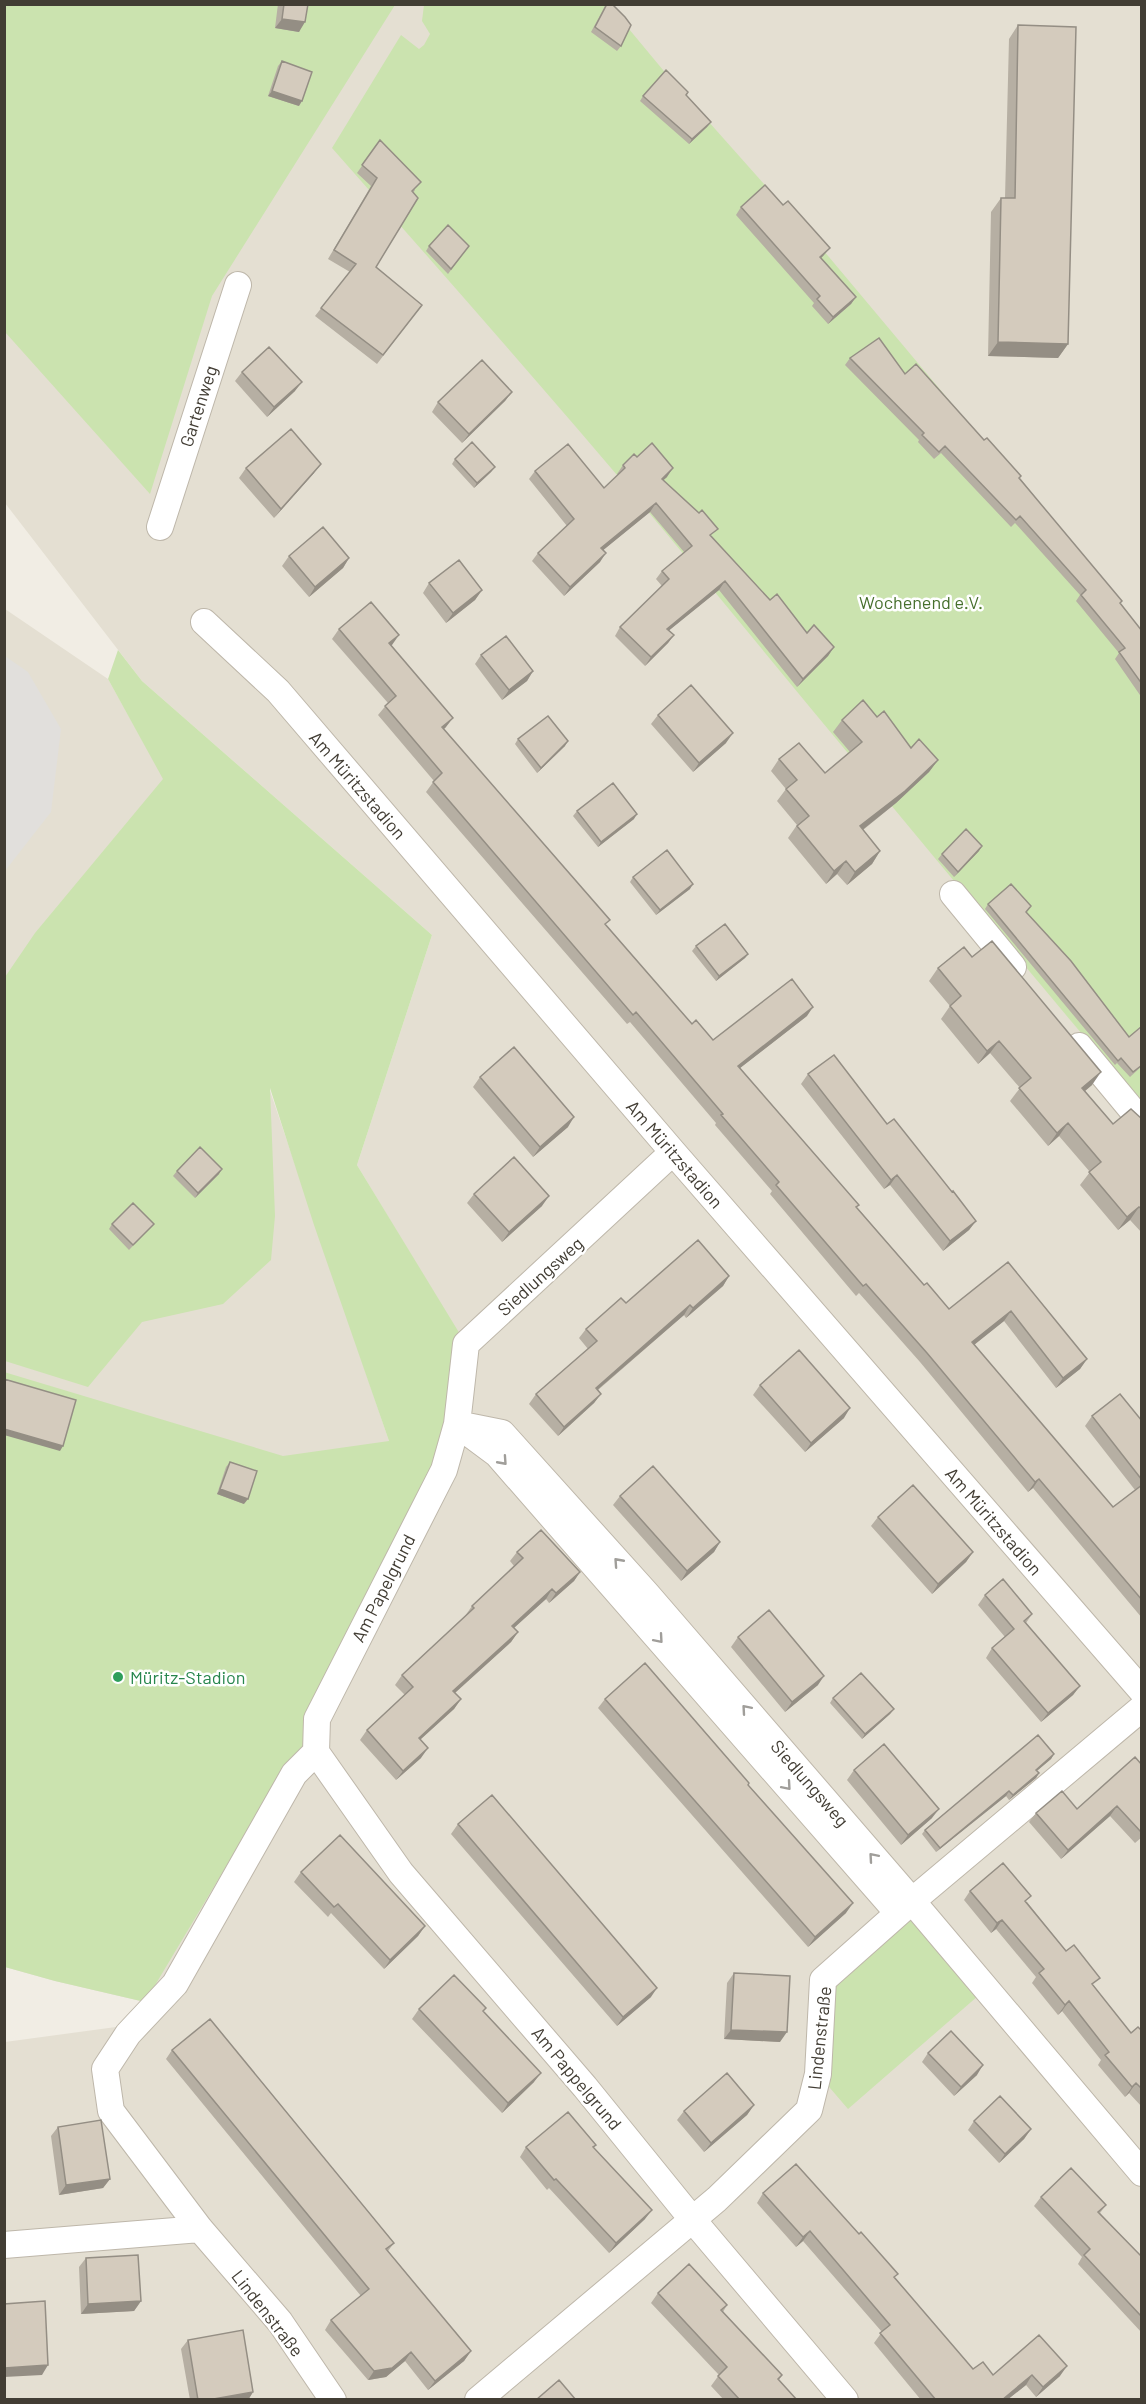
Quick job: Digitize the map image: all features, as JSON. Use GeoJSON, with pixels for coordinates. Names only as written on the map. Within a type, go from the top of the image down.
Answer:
{"type":"FeatureCollection","features":[{"type":"Feature","properties":{"kind":"street","name":"Gartenweg"},"geometry":{"type":"LineString","coordinates":[[159,527],[238,285]]}},
{"type":"Feature","properties":{"kind":"street","name":"Am Müritzstadion"},"geometry":{"type":"LineString","coordinates":[[204,622],[278,691],[673,1152],[1142,1691]]}},
{"type":"Feature","properties":{"kind":"street"},"geometry":{"type":"LineString","coordinates":[[953,894],[1028,985]]}},
{"type":"Feature","properties":{"kind":"street"},"geometry":{"type":"LineString","coordinates":[[1066,1031],[1142,1122]]}},
{"type":"Feature","properties":{"kind":"street","name":"Siedlungsweg"},"geometry":{"type":"LineString","coordinates":[[673,1152],[465,1344],[457,1424],[497,1454],[1142,2173]]}},
{"type":"Feature","properties":{"kind":"street","name":"Am Papelgrund"},"geometry":{"type":"LineString","coordinates":[[316,1752],[318,1719],[444,1470],[457,1424]]}},
{"type":"Feature","properties":{"kind":"street","name":"Lindenstraße"},"geometry":{"type":"LineString","coordinates":[[478,2400],[717,2199],[809,2110],[818,2074],[823,1980],[905,1907],[1142,1708]]}},
{"type":"Feature","properties":{"kind":"street","name":"Lindenstraße"},"geometry":{"type":"LineString","coordinates":[[316,1752],[294,1774],[176,1984],[128,2034],[105,2069],[111,2111],[200,2229],[280,2322],[333,2400]]}},
{"type":"Feature","properties":{"kind":"street","name":"Am Pappelgrund"},"geometry":{"type":"LineString","coordinates":[[316,1752],[401,1873],[585,2087],[692,2219],[845,2400]]}},
{"type":"Feature","properties":{"kind":"street"},"geometry":{"type":"LineString","coordinates":[[4,2245],[200,2229]]}},
{"type":"Feature","properties":{"kind":"shaded area"},"geometry":{"type":"Polygon","coordinates":[[[5,5],[1141,5],[1141,2399],[5,2399],[5,2042],[116,2027],[145,2002],[5,1967],[5,609],[108,679],[164,779],[389,1441],[465,1344],[357,1165],[432,935],[142,681],[5,503],[5,5]]]}},
{"type":"Feature","properties":{"kind":"shaded area"},"geometry":{"type":"Polygon","coordinates":[[[5,656],[28,672],[61,729],[51,812],[5,871],[5,656]]]}},
{"type":"Feature","properties":{"kind":"green space"},"geometry":{"type":"Polygon","coordinates":[[[4,5],[395,5],[212,296],[150,494],[5,332],[4,5]]]}},
{"type":"Feature","properties":{"kind":"green space","name":"Wochenend e.V."},"geometry":{"type":"Polygon","coordinates":[[[424,5],[609,5],[668,76],[829,257],[974,430],[1141,638],[1141,1104],[625,484],[332,148],[401,35],[419,49],[424,45],[430,34],[422,21],[424,5]]]}},
{"type":"Feature","properties":{"kind":"green space"},"geometry":{"type":"Polygon","coordinates":[[[118,650],[142,681],[432,935],[357,1165],[466,1344],[457,1424],[316,1752],[286,1766],[145,2002],[5,1967],[4,1372],[283,1456],[389,1441],[314,1225],[270,1088],[275,1216],[271,1260],[223,1304],[142,1322],[88,1387],[5,1361],[5,977],[35,933],[163,779],[108,679],[118,650]]]}},
{"type":"Feature","properties":{"kind":"green space"},"geometry":{"type":"Polygon","coordinates":[[[912,1901],[986,1989],[848,2109],[818,2074],[823,1980],[912,1901]]]}},
{"type":"Feature","properties":{"kind":"building"},"geometry":{"type":"Polygon","coordinates":[[[284,4],[308,4],[305,22],[282,19],[284,4]]]}},
{"type":"Feature","properties":{"kind":"building"},"geometry":{"type":"Polygon","coordinates":[[[607,4],[612,4],[631,25],[621,46],[595,27],[607,4]]]}},
{"type":"Feature","properties":{"kind":"building"},"geometry":{"type":"Polygon","coordinates":[[[1018,25],[1076,27],[1068,344],[998,342],[1001,198],[1015,198],[1018,25]]]}},
{"type":"Feature","properties":{"kind":"building"},"geometry":{"type":"Polygon","coordinates":[[[282,61],[312,72],[302,101],[272,91],[282,61]]]}},
{"type":"Feature","properties":{"kind":"building"},"geometry":{"type":"Polygon","coordinates":[[[666,70],[688,92],[686,95],[711,122],[692,139],[643,96],[666,70]]]}},
{"type":"Feature","properties":{"kind":"building"},"geometry":{"type":"Polygon","coordinates":[[[380,140],[421,182],[412,191],[418,198],[376,267],[422,305],[383,355],[321,308],[356,264],[334,250],[377,178],[362,165],[380,140]]]}},
{"type":"Feature","properties":{"kind":"building"},"geometry":{"type":"Polygon","coordinates":[[[765,185],[783,205],[788,201],[830,248],[820,257],[856,297],[833,317],[817,299],[820,296],[741,207],[765,185]]]}},
{"type":"Feature","properties":{"kind":"building"},"geometry":{"type":"Polygon","coordinates":[[[448,225],[469,246],[451,269],[429,246],[448,225]]]}},
{"type":"Feature","properties":{"kind":"building"},"geometry":{"type":"Polygon","coordinates":[[[879,338],[905,374],[916,364],[984,440],[987,438],[1021,476],[1019,478],[1122,601],[1120,603],[1142,631],[1142,684],[1119,652],[1125,648],[1081,595],[1086,590],[1020,516],[1016,520],[945,446],[939,452],[922,435],[924,433],[850,358],[879,338]]]}},
{"type":"Feature","properties":{"kind":"building"},"geometry":{"type":"Polygon","coordinates":[[[269,347],[302,382],[274,407],[242,372],[269,347]]]}},
{"type":"Feature","properties":{"kind":"building"},"geometry":{"type":"Polygon","coordinates":[[[482,360],[512,392],[469,434],[438,402],[482,360]]]}},
{"type":"Feature","properties":{"kind":"building"},"geometry":{"type":"Polygon","coordinates":[[[291,429],[321,464],[281,509],[246,468],[291,429]]]}},
{"type":"Feature","properties":{"kind":"building"},"geometry":{"type":"Polygon","coordinates":[[[472,442],[495,467],[477,483],[455,459],[472,442]]]}},
{"type":"Feature","properties":{"kind":"building"},"geometry":{"type":"Polygon","coordinates":[[[652,443],[673,468],[662,479],[699,513],[702,510],[718,529],[710,535],[770,600],[777,594],[807,633],[814,625],[834,647],[803,679],[725,581],[667,629],[674,635],[651,657],[620,627],[669,579],[662,571],[692,546],[656,503],[601,548],[606,553],[570,587],[538,553],[574,519],[535,471],[568,444],[604,488],[625,468],[623,465],[634,454],[637,457],[652,443]]]}},
{"type":"Feature","properties":{"kind":"building"},"geometry":{"type":"Polygon","coordinates":[[[323,527],[349,558],[315,587],[289,556],[323,527]]]}},
{"type":"Feature","properties":{"kind":"building"},"geometry":{"type":"Polygon","coordinates":[[[459,560],[482,590],[453,613],[429,583],[459,560]]]}},
{"type":"Feature","properties":{"kind":"building"},"geometry":{"type":"Polygon","coordinates":[[[371,602],[399,635],[389,643],[453,718],[442,727],[610,920],[605,924],[692,1024],[696,1020],[713,1040],[792,979],[813,1007],[738,1066],[859,1205],[856,1207],[924,1285],[927,1283],[949,1309],[1008,1262],[1087,1359],[1063,1378],[1011,1311],[972,1342],[1113,1507],[1142,1485],[1142,1600],[1039,1479],[1035,1482],[866,1284],[863,1286],[776,1185],[779,1182],[636,1012],[633,1015],[433,782],[442,773],[385,706],[396,696],[339,629],[371,602]]]}},
{"type":"Feature","properties":{"kind":"building"},"geometry":{"type":"Polygon","coordinates":[[[506,636],[533,671],[509,690],[481,655],[506,636]]]}},
{"type":"Feature","properties":{"kind":"building"},"geometry":{"type":"Polygon","coordinates":[[[691,685],[733,733],[699,763],[658,715],[691,685]]]}},
{"type":"Feature","properties":{"kind":"building"},"geometry":{"type":"Polygon","coordinates":[[[863,700],[877,717],[884,711],[911,748],[919,739],[938,760],[905,791],[860,826],[880,851],[855,872],[846,861],[834,871],[797,826],[809,816],[786,789],[797,780],[779,759],[799,743],[825,773],[862,742],[842,720],[863,700]]]}},
{"type":"Feature","properties":{"kind":"building"},"geometry":{"type":"Polygon","coordinates":[[[548,716],[568,741],[541,768],[518,739],[548,716]]]}},
{"type":"Feature","properties":{"kind":"building"},"geometry":{"type":"Polygon","coordinates":[[[613,783],[637,814],[601,842],[577,811],[613,783]]]}},
{"type":"Feature","properties":{"kind":"building"},"geometry":{"type":"Polygon","coordinates":[[[966,829],[982,846],[958,872],[942,854],[966,829]]]}},
{"type":"Feature","properties":{"kind":"building"},"geometry":{"type":"Polygon","coordinates":[[[667,850],[693,884],[660,910],[633,877],[667,850]]]}},
{"type":"Feature","properties":{"kind":"building"},"geometry":{"type":"Polygon","coordinates":[[[1011,884],[1031,906],[1026,912],[1071,961],[1129,1037],[1142,1026],[1142,1065],[1133,1072],[1121,1058],[1118,1061],[988,904],[1011,884]]]}},
{"type":"Feature","properties":{"kind":"building"},"geometry":{"type":"Polygon","coordinates":[[[725,924],[748,954],[719,976],[696,946],[725,924]]]}},
{"type":"Feature","properties":{"kind":"building"},"geometry":{"type":"Polygon","coordinates":[[[992,941],[1101,1072],[1082,1088],[1113,1124],[1131,1109],[1142,1119],[1142,1209],[1139,1207],[1127,1217],[1089,1172],[1101,1162],[1068,1123],[1057,1133],[1019,1088],[1031,1078],[999,1041],[987,1051],[950,1006],[961,996],[938,968],[964,947],[972,957],[992,941]]]}},
{"type":"Feature","properties":{"kind":"building"},"geometry":{"type":"Polygon","coordinates":[[[514,1047],[574,1117],[540,1147],[480,1077],[514,1047]]]}},
{"type":"Feature","properties":{"kind":"building"},"geometry":{"type":"Polygon","coordinates":[[[834,1055],[887,1124],[894,1119],[976,1221],[950,1241],[897,1175],[891,1180],[808,1074],[834,1055]]]}},
{"type":"Feature","properties":{"kind":"building"},"geometry":{"type":"Polygon","coordinates":[[[200,1147],[222,1169],[198,1193],[177,1171],[200,1147]]]}},
{"type":"Feature","properties":{"kind":"building"},"geometry":{"type":"Polygon","coordinates":[[[514,1157],[549,1196],[509,1232],[474,1194],[514,1157]]]}},
{"type":"Feature","properties":{"kind":"building"},"geometry":{"type":"Polygon","coordinates":[[[133,1203],[154,1224],[133,1245],[112,1224],[133,1203]]]}},
{"type":"Feature","properties":{"kind":"building"},"geometry":{"type":"Polygon","coordinates":[[[698,1240],[729,1276],[693,1308],[690,1305],[596,1388],[601,1394],[564,1427],[536,1394],[597,1341],[586,1329],[621,1298],[626,1303],[698,1240]]]}},
{"type":"Feature","properties":{"kind":"building"},"geometry":{"type":"Polygon","coordinates":[[[799,1350],[850,1408],[811,1443],[760,1385],[799,1350]]]}},
{"type":"Feature","properties":{"kind":"building"},"geometry":{"type":"Polygon","coordinates":[[[4,1379],[76,1400],[63,1446],[4,1429],[4,1379]]]}},
{"type":"Feature","properties":{"kind":"building"},"geometry":{"type":"Polygon","coordinates":[[[1120,1394],[1142,1421],[1142,1480],[1092,1416],[1120,1394]]]}},
{"type":"Feature","properties":{"kind":"building"},"geometry":{"type":"Polygon","coordinates":[[[230,1462],[257,1471],[248,1499],[220,1489],[230,1462]]]}},
{"type":"Feature","properties":{"kind":"building"},"geometry":{"type":"Polygon","coordinates":[[[653,1466],[720,1542],[687,1571],[620,1496],[653,1466]]]}},
{"type":"Feature","properties":{"kind":"building"},"geometry":{"type":"Polygon","coordinates":[[[913,1485],[973,1552],[938,1584],[878,1517],[913,1485]]]}},
{"type":"Feature","properties":{"kind":"building"},"geometry":{"type":"Polygon","coordinates":[[[541,1530],[580,1572],[556,1593],[552,1589],[512,1626],[518,1632],[453,1691],[461,1699],[419,1738],[428,1748],[403,1771],[367,1730],[413,1687],[402,1675],[474,1608],[472,1606],[523,1558],[517,1552],[541,1530]]]}},
{"type":"Feature","properties":{"kind":"building"},"geometry":{"type":"Polygon","coordinates":[[[1003,1579],[1032,1614],[1024,1621],[1080,1686],[1048,1713],[992,1648],[1014,1629],[985,1595],[1003,1579]]]}},
{"type":"Feature","properties":{"kind":"building"},"geometry":{"type":"Polygon","coordinates":[[[769,1610],[824,1676],[792,1702],[738,1637],[769,1610]]]}},
{"type":"Feature","properties":{"kind":"building"},"geometry":{"type":"Polygon","coordinates":[[[645,1663],[749,1783],[748,1785],[853,1903],[815,1937],[605,1699],[645,1663]]]}},
{"type":"Feature","properties":{"kind":"building"},"geometry":{"type":"Polygon","coordinates":[[[861,1673],[894,1709],[865,1734],[833,1698],[861,1673]]]}},
{"type":"Feature","properties":{"kind":"building"},"geometry":{"type":"Polygon","coordinates":[[[1038,1735],[1054,1754],[1036,1770],[1039,1773],[1013,1795],[1009,1791],[940,1848],[925,1830],[1038,1735]]]}},
{"type":"Feature","properties":{"kind":"building"},"geometry":{"type":"Polygon","coordinates":[[[884,1744],[939,1809],[908,1835],[854,1770],[884,1744]]]}},
{"type":"Feature","properties":{"kind":"building"},"geometry":{"type":"Polygon","coordinates":[[[1135,1757],[1142,1765],[1142,1833],[1117,1806],[1068,1850],[1036,1813],[1062,1791],[1077,1809],[1135,1757]]]}},
{"type":"Feature","properties":{"kind":"building"},"geometry":{"type":"Polygon","coordinates":[[[492,1795],[657,1988],[623,2017],[458,1824],[492,1795]]]}},
{"type":"Feature","properties":{"kind":"building"},"geometry":{"type":"Polygon","coordinates":[[[340,1835],[425,1926],[390,1960],[338,1904],[334,1907],[301,1872],[340,1835]]]}},
{"type":"Feature","properties":{"kind":"building"},"geometry":{"type":"Polygon","coordinates":[[[1003,1863],[1031,1896],[1025,1901],[1066,1951],[1074,1945],[1100,1978],[1092,1984],[1131,2033],[1138,2027],[1142,2031],[1142,2089],[1136,2083],[1132,2087],[1105,2055],[1109,2052],[1069,2001],[1065,2005],[1039,1973],[1044,1969],[1002,1920],[997,1923],[970,1891],[1003,1863]]]}},
{"type":"Feature","properties":{"kind":"building"},"geometry":{"type":"Polygon","coordinates":[[[734,1973],[790,1976],[787,2032],[731,2030],[734,1973]]]}},
{"type":"Feature","properties":{"kind":"building"},"geometry":{"type":"Polygon","coordinates":[[[454,1975],[486,2008],[483,2011],[541,2073],[508,2103],[419,2009],[454,1975]]]}},
{"type":"Feature","properties":{"kind":"building"},"geometry":{"type":"Polygon","coordinates":[[[210,2019],[394,2243],[386,2249],[471,2351],[435,2381],[411,2352],[392,2368],[374,2371],[331,2320],[369,2289],[172,2050],[210,2019]]]}},
{"type":"Feature","properties":{"kind":"building"},"geometry":{"type":"Polygon","coordinates":[[[951,2031],[983,2065],[961,2087],[928,2053],[951,2031]]]}},
{"type":"Feature","properties":{"kind":"building"},"geometry":{"type":"Polygon","coordinates":[[[727,2073],[754,2105],[711,2143],[684,2111],[727,2073]]]}},
{"type":"Feature","properties":{"kind":"building"},"geometry":{"type":"Polygon","coordinates":[[[1000,2096],[1031,2129],[1005,2154],[974,2121],[1000,2096]]]}},
{"type":"Feature","properties":{"kind":"building"},"geometry":{"type":"Polygon","coordinates":[[[568,2112],[596,2145],[593,2147],[652,2210],[616,2243],[556,2179],[554,2180],[526,2147],[568,2112]]]}},
{"type":"Feature","properties":{"kind":"building"},"geometry":{"type":"Polygon","coordinates":[[[101,2120],[110,2179],[66,2185],[58,2127],[101,2120]]]}},
{"type":"Feature","properties":{"kind":"building"},"geometry":{"type":"Polygon","coordinates":[[[796,2164],[898,2274],[894,2277],[973,2369],[983,2362],[993,2375],[1039,2335],[1067,2366],[1043,2387],[1032,2375],[1002,2400],[936,2400],[880,2333],[890,2325],[810,2231],[803,2237],[763,2193],[796,2164]]]}},
{"type":"Feature","properties":{"kind":"building"},"geometry":{"type":"Polygon","coordinates":[[[1071,2168],[1106,2205],[1098,2212],[1142,2257],[1142,2317],[1084,2255],[1090,2249],[1041,2197],[1071,2168]]]}},
{"type":"Feature","properties":{"kind":"building"},"geometry":{"type":"Polygon","coordinates":[[[138,2255],[141,2301],[88,2304],[86,2258],[138,2255]]]}},
{"type":"Feature","properties":{"kind":"building"},"geometry":{"type":"Polygon","coordinates":[[[689,2264],[727,2305],[721,2310],[782,2375],[778,2379],[797,2400],[740,2400],[718,2376],[727,2367],[658,2293],[689,2264]]]}},
{"type":"Feature","properties":{"kind":"building"},"geometry":{"type":"Polygon","coordinates":[[[45,2301],[48,2365],[4,2368],[4,2304],[45,2301]]]}},
{"type":"Feature","properties":{"kind":"building"},"geometry":{"type":"Polygon","coordinates":[[[243,2330],[253,2392],[198,2400],[188,2340],[243,2330]]]}},
{"type":"Feature","properties":{"kind":"building"},"geometry":{"type":"Polygon","coordinates":[[[559,2380],[576,2400],[536,2400],[559,2380]]]}},
{"type":"Feature","properties":{"kind":"place","name":"Müritz-Stadion"},"geometry":{"type":"Point","coordinates":[118,1677]}}]}
